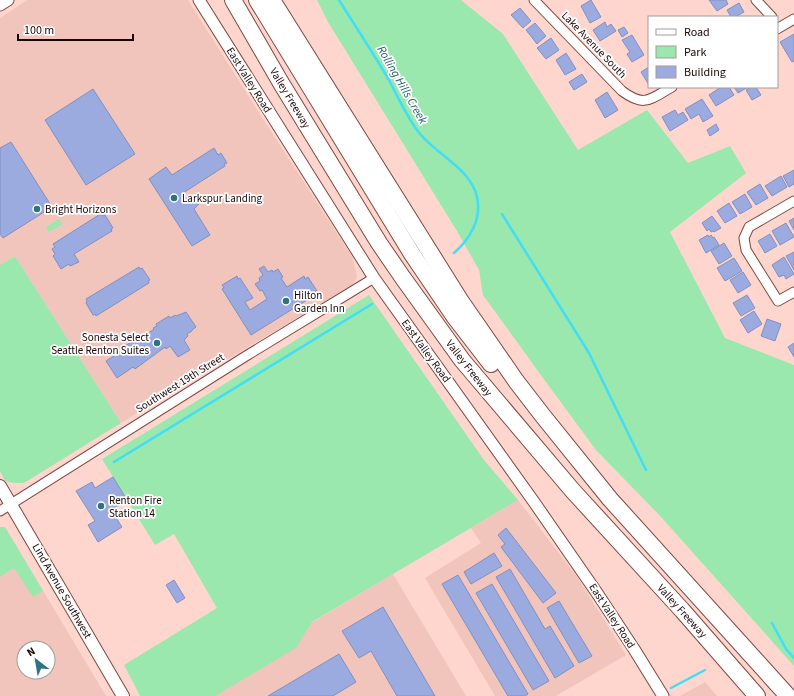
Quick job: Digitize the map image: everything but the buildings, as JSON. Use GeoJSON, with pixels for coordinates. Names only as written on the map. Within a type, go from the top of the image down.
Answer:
{"type":"FeatureCollection","features":[{"type":"Feature","properties":{"kind":"highway"},"geometry":{"type":"LineString","coordinates":[[220,0],[263,64],[281,84]]}},
{"type":"Feature","properties":{"kind":"highway","name":"Valley Freeway"},"geometry":{"type":"LineString","coordinates":[[233,0],[281,84],[375,236],[403,278],[462,360],[572,491],[682,610],[757,696]]}},
{"type":"Feature","properties":{"kind":"highway"},"geometry":{"type":"LineString","coordinates":[[246,0],[268,27],[412,254],[454,316],[503,379],[572,463],[598,493],[610,499]]}},
{"type":"Feature","properties":{"kind":"highway"},"geometry":{"type":"LineString","coordinates":[[257,0],[268,27],[390,236],[448,324],[485,374],[502,408]]}},
{"type":"Feature","properties":{"kind":"highway","name":"Valley Freeway"},"geometry":{"type":"LineString","coordinates":[[272,0],[487,341],[543,416],[610,499],[788,696]]}},
{"type":"Feature","properties":{"kind":"highway"},"geometry":{"type":"LineString","coordinates":[[282,0],[363,137],[371,156]]}},
{"type":"Feature","properties":{"kind":"main road","name":"Lind Avenue Southwest"},"geometry":{"type":"LineString","coordinates":[[0,486],[123,696]]}},
{"type":"Feature","properties":{"kind":"street"},"geometry":{"type":"LineString","coordinates":[[0,5],[8,0]]}},
{"type":"Feature","properties":{"kind":"street","name":"East Valley Road"},"geometry":{"type":"LineString","coordinates":[[200,0],[374,278],[593,587],[663,696]]}},
{"type":"Feature","properties":{"kind":"street","name":"Lake Avenue South"},"geometry":{"type":"LineString","coordinates":[[534,0],[622,91],[632,98],[642,101],[649,100],[670,88]]}},
{"type":"Feature","properties":{"kind":"street"},"geometry":{"type":"LineString","coordinates":[[756,0],[771,16]]}},
{"type":"Feature","properties":{"kind":"street"},"geometry":{"type":"LineString","coordinates":[[778,26],[794,19]]}},
{"type":"Feature","properties":{"kind":"street"},"geometry":{"type":"LineString","coordinates":[[794,201],[753,225],[746,231],[744,238],[746,250],[778,301],[794,292]]}},
{"type":"Feature","properties":{"kind":"street","name":"Southwest 19th Street"},"geometry":{"type":"LineString","coordinates":[[0,511],[246,356],[374,278]]}},
{"type":"Feature","properties":{"kind":"shaded area"},"geometry":{"type":"Polygon","coordinates":[[[27,0],[188,0],[353,258],[357,277],[352,285],[121,423],[15,256],[0,265],[0,18],[27,0]]]}},
{"type":"Feature","properties":{"kind":"shaded area"},"geometry":{"type":"Polygon","coordinates":[[[518,500],[578,578],[626,655],[556,696],[495,696],[425,578],[481,543],[471,528],[518,500]]]}},
{"type":"Feature","properties":{"kind":"shaded area"},"geometry":{"type":"Polygon","coordinates":[[[0,527],[5,527],[106,696],[0,696],[0,527]]]}},
{"type":"Feature","properties":{"kind":"shaded area"},"geometry":{"type":"Polygon","coordinates":[[[393,574],[466,696],[189,696],[393,574]]]}},
{"type":"Feature","properties":{"kind":"shaded area"},"geometry":{"type":"Polygon","coordinates":[[[705,682],[717,696],[680,696],[705,682]]]}},
{"type":"Feature","properties":{"kind":"green space"},"geometry":{"type":"Polygon","coordinates":[[[317,0],[461,0],[503,34],[578,150],[647,110],[688,163],[730,146],[746,173],[670,232],[725,338],[794,365],[794,666],[662,518],[596,450],[483,295],[479,270],[457,231],[328,22],[317,0]]]}},
{"type":"Feature","properties":{"kind":"green space"},"geometry":{"type":"Polygon","coordinates":[[[59,219],[63,224],[49,232],[46,227],[59,219]]]}},
{"type":"Feature","properties":{"kind":"green space"},"geometry":{"type":"Polygon","coordinates":[[[15,256],[121,423],[24,483],[5,481],[0,471],[0,265],[15,256]]]}},
{"type":"Feature","properties":{"kind":"green space"},"geometry":{"type":"Polygon","coordinates":[[[369,295],[484,460],[518,500],[312,622],[296,648],[215,696],[140,696],[124,665],[217,608],[174,534],[155,545],[102,459],[369,295]]]}},
{"type":"Feature","properties":{"kind":"green space"},"geometry":{"type":"Polygon","coordinates":[[[0,527],[5,527],[43,591],[33,597],[14,568],[0,577],[0,527]]]}},
{"type":"Feature","properties":{"kind":"waterway","name":"Rolling Hills Creek"},"geometry":{"type":"LineString","coordinates":[[339,0],[383,70],[417,130],[424,139],[460,169],[473,187],[478,205],[476,221],[470,235],[454,253]]}},
{"type":"Feature","properties":{"kind":"waterway"},"geometry":{"type":"LineString","coordinates":[[502,214],[589,353],[646,470]]}},
{"type":"Feature","properties":{"kind":"waterway"},"geometry":{"type":"LineString","coordinates":[[114,462],[372,304]]}},
{"type":"Feature","properties":{"kind":"waterway"},"geometry":{"type":"LineString","coordinates":[[772,623],[786,649],[794,658]]}},
{"type":"Feature","properties":{"kind":"waterway"},"geometry":{"type":"LineString","coordinates":[[671,688],[705,670]]}},
{"type":"Feature","properties":{"kind":"place","name":"Larkspur Landing"},"geometry":{"type":"Point","coordinates":[174,198]}},
{"type":"Feature","properties":{"kind":"place","name":"Bright Horizons"},"geometry":{"type":"Point","coordinates":[37,209]}},
{"type":"Feature","properties":{"kind":"place","name":"Hilton Garden Inn"},"geometry":{"type":"Point","coordinates":[286,301]}},
{"type":"Feature","properties":{"kind":"place","name":"Sonesta Select Seattle Renton Suites"},"geometry":{"type":"Point","coordinates":[157,343]}},
{"type":"Feature","properties":{"kind":"place","name":"Renton Fire Station 14"},"geometry":{"type":"Point","coordinates":[101,506]}}]}
